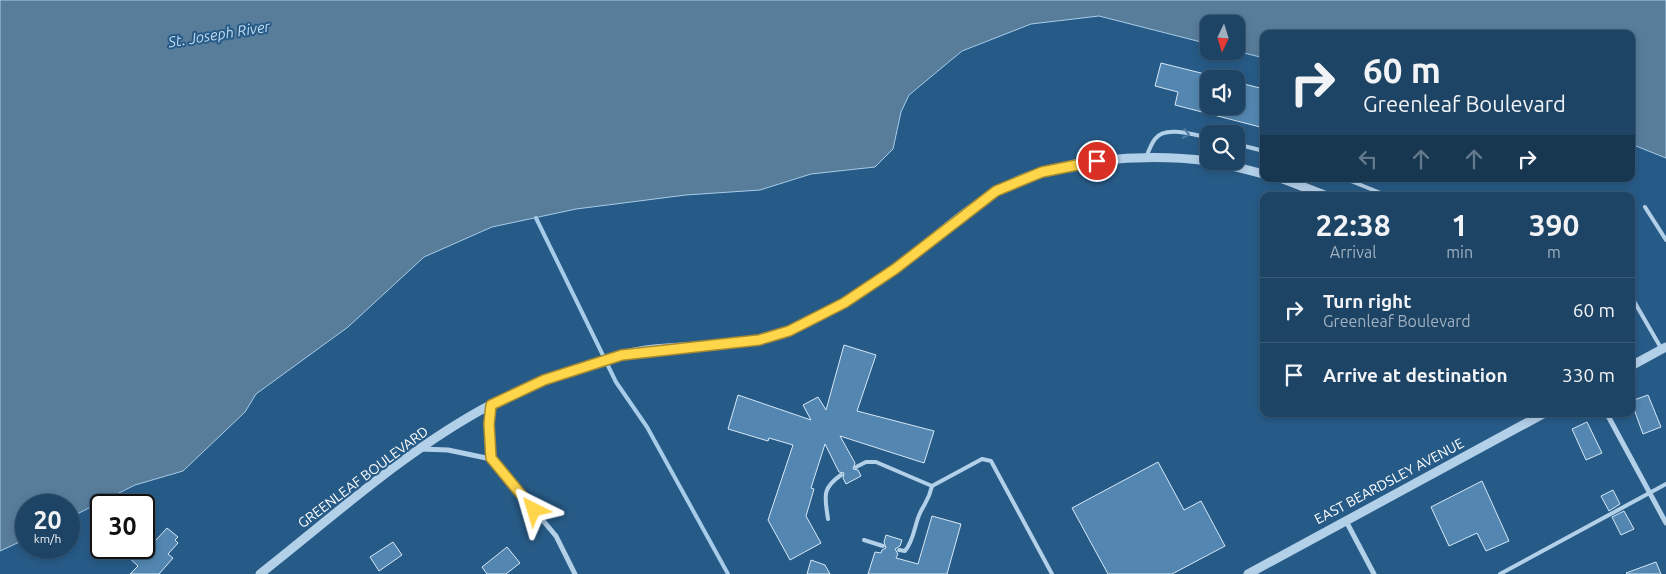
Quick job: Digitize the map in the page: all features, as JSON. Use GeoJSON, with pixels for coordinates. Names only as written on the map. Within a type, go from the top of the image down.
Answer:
{"type":"FeatureCollection","features":[{"type":"Feature","properties":{"kind":"street","name":"GREENLEAF BOULEVARD"},"geometry":{"type":"LineString","coordinates":[[260,574],[418,450],[491,405],[544,380],[622,355],[759,340],[789,331],[844,303],[895,269],[996,191],[1042,172],[1097,161],[1146,157],[1210,162],[1260,173]]}},
{"type":"Feature","properties":{"kind":"street"},"geometry":{"type":"LineString","coordinates":[[1291,182],[1317,192]]}},
{"type":"Feature","properties":{"kind":"street"},"geometry":{"type":"LineString","coordinates":[[1635,364],[1664,348]]}},
{"type":"Feature","properties":{"kind":"street"},"geometry":{"type":"LineString","coordinates":[[491,405],[489,424],[491,458],[556,536],[575,574]]}},
{"type":"Feature","properties":{"kind":"street","name":"EAST BEARDSLEY AVENUE"},"geometry":{"type":"LineString","coordinates":[[1248,574],[1537,417]]}},
{"type":"Feature","properties":{"kind":"street"},"geometry":{"type":"LineString","coordinates":[[1609,417],[1666,523]]}},
{"type":"Feature","properties":{"kind":"street"},"geometry":{"type":"LineString","coordinates":[[418,450],[448,450],[491,458]]}},
{"type":"Feature","properties":{"kind":"street"},"geometry":{"type":"LineString","coordinates":[[1345,520],[1374,574]]}},
{"type":"Feature","properties":{"kind":"lane"},"geometry":{"type":"LineString","coordinates":[[1146,157],[1156,138],[1163,134],[1176,132],[1200,136]]}},
{"type":"Feature","properties":{"kind":"lane"},"geometry":{"type":"LineString","coordinates":[[1245,146],[1260,150]]}},
{"type":"Feature","properties":{"kind":"lane"},"geometry":{"type":"LineString","coordinates":[[1353,182],[1378,192]]}},
{"type":"Feature","properties":{"kind":"lane"},"geometry":{"type":"LineString","coordinates":[[1645,207],[1666,240]]}},
{"type":"Feature","properties":{"kind":"lane"},"geometry":{"type":"LineString","coordinates":[[1635,302],[1664,348]]}},
{"type":"Feature","properties":{"kind":"lane"},"geometry":{"type":"LineString","coordinates":[[899,550],[906,551],[911,544],[920,511],[928,502],[932,486],[982,459],[992,461],[1052,574]]}},
{"type":"Feature","properties":{"kind":"lane"},"geometry":{"type":"LineString","coordinates":[[856,467],[866,462],[876,462],[932,486]]}},
{"type":"Feature","properties":{"kind":"lane"},"geometry":{"type":"LineString","coordinates":[[828,519],[825,494],[831,482],[841,475]]}},
{"type":"Feature","properties":{"kind":"lane"},"geometry":{"type":"LineString","coordinates":[[1500,574],[1666,484]]}},
{"type":"Feature","properties":{"kind":"lane"},"geometry":{"type":"LineString","coordinates":[[864,540],[883,546]]}},
{"type":"Feature","properties":{"kind":"water","name":"St. Joseph River"},"geometry":{"type":"Polygon","coordinates":[[[0,0],[1666,0],[1666,158],[1635,146],[1635,30],[1260,30],[1260,57],[1245,53],[1245,15],[1200,15],[1200,42],[1099,16],[1031,24],[962,51],[909,95],[901,112],[893,149],[875,167],[811,174],[760,190],[686,195],[576,209],[492,227],[424,257],[348,327],[256,394],[245,412],[183,471],[135,485],[117,494],[90,494],[90,508],[80,512],[80,494],[15,494],[15,544],[0,551],[0,0]]]}},
{"type":"Feature","properties":{"kind":"building"},"geometry":{"type":"Polygon","coordinates":[[[1161,63],[1200,73],[1200,111],[1175,105],[1178,92],[1155,86],[1161,63]]]}},
{"type":"Feature","properties":{"kind":"building"},"geometry":{"type":"Polygon","coordinates":[[[1245,84],[1260,88],[1260,127],[1214,115],[1245,115],[1245,84]]]}},
{"type":"Feature","properties":{"kind":"building"},"geometry":{"type":"Polygon","coordinates":[[[844,345],[876,355],[857,411],[934,431],[924,463],[840,436],[855,463],[853,469],[858,470],[861,476],[846,484],[843,478],[844,473],[839,472],[825,444],[811,488],[814,489],[806,516],[821,543],[790,560],[768,520],[793,445],[769,438],[768,441],[728,429],[738,395],[811,420],[803,405],[818,397],[826,410],[844,345]]]}},
{"type":"Feature","properties":{"kind":"building"},"geometry":{"type":"Polygon","coordinates":[[[1648,395],[1661,427],[1643,434],[1635,412],[1635,400],[1648,395]]]}},
{"type":"Feature","properties":{"kind":"building"},"geometry":{"type":"Polygon","coordinates":[[[1587,422],[1602,453],[1586,460],[1572,429],[1587,422]]]}},
{"type":"Feature","properties":{"kind":"building"},"geometry":{"type":"Polygon","coordinates":[[[1158,462],[1184,510],[1201,501],[1225,546],[1172,574],[1108,574],[1072,508],[1158,462]]]}},
{"type":"Feature","properties":{"kind":"building"},"geometry":{"type":"Polygon","coordinates":[[[1482,481],[1509,541],[1486,551],[1477,533],[1449,546],[1431,507],[1482,481]]]}},
{"type":"Feature","properties":{"kind":"building"},"geometry":{"type":"Polygon","coordinates":[[[1613,490],[1620,504],[1609,511],[1601,496],[1613,490]]]}},
{"type":"Feature","properties":{"kind":"building"},"geometry":{"type":"Polygon","coordinates":[[[1624,511],[1634,529],[1621,535],[1612,517],[1624,511]]]}},
{"type":"Feature","properties":{"kind":"building"},"geometry":{"type":"Polygon","coordinates":[[[932,516],[961,524],[947,574],[868,574],[875,552],[881,553],[886,548],[884,542],[886,535],[902,540],[900,546],[895,549],[898,554],[896,558],[918,564],[932,516]]]}},
{"type":"Feature","properties":{"kind":"building"},"geometry":{"type":"Polygon","coordinates":[[[167,528],[178,537],[175,540],[178,543],[168,554],[173,558],[159,574],[130,574],[138,566],[130,559],[155,559],[155,541],[167,528]]]}},
{"type":"Feature","properties":{"kind":"building"},"geometry":{"type":"Polygon","coordinates":[[[393,542],[402,555],[379,571],[370,557],[393,542]]]}},
{"type":"Feature","properties":{"kind":"building"},"geometry":{"type":"Polygon","coordinates":[[[507,547],[520,563],[506,574],[487,574],[482,567],[507,547]]]}},
{"type":"Feature","properties":{"kind":"building"},"geometry":{"type":"Polygon","coordinates":[[[811,560],[825,565],[830,574],[807,574],[811,560]]]}},
{"type":"Feature","properties":{"kind":"building"},"geometry":{"type":"Polygon","coordinates":[[[1656,562],[1661,574],[1626,573],[1656,562]]]}},
{"type":"Feature","properties":{"kind":"waterway"},"geometry":{"type":"LineString","coordinates":[[536,218],[616,382],[647,427],[728,574]]}},
{"type":"Feature","properties":{"kind":"route"},"geometry":{"type":"LineString","coordinates":[[534,510],[491,458],[489,424],[491,405],[544,380],[622,355],[759,340],[789,331],[844,303],[895,269],[948,226],[996,191],[1042,172],[1097,161]]}}]}
